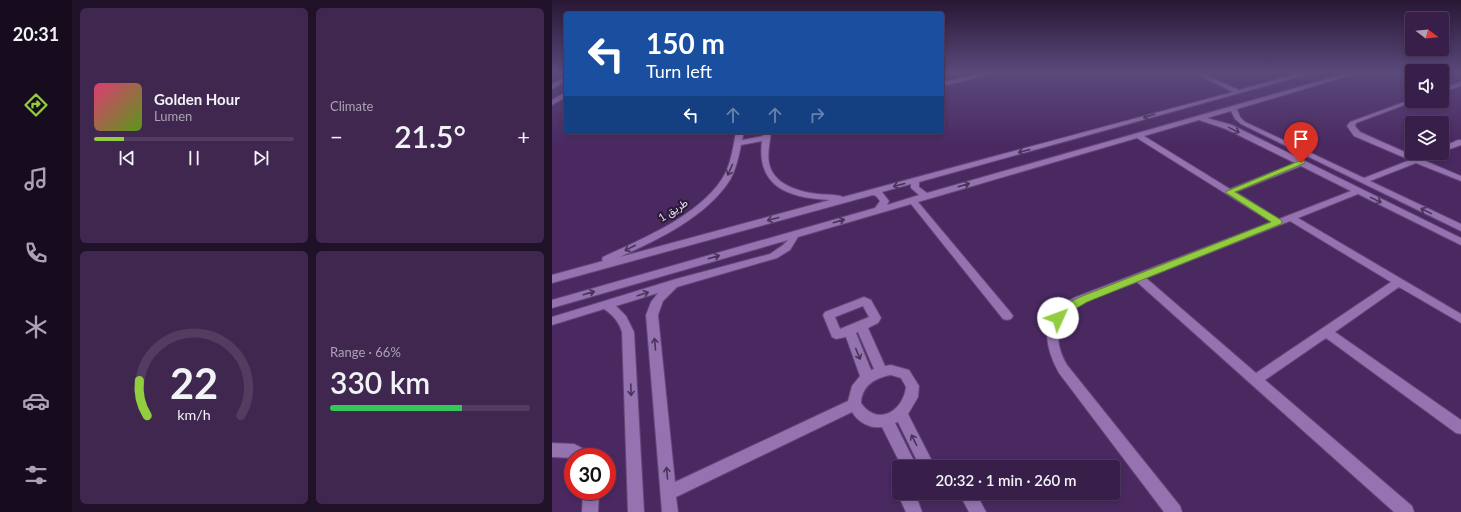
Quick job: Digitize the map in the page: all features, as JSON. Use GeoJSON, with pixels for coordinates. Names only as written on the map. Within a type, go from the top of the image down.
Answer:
{"type":"FeatureCollection","features":[{"type":"Feature","properties":{"kind":"street"},"geometry":{"type":"LineString","coordinates":[[552,103],[561,97]]}},
{"type":"Feature","properties":{"kind":"street"},"geometry":{"type":"LineString","coordinates":[[552,279],[1220,97]]}},
{"type":"Feature","properties":{"kind":"street"},"geometry":{"type":"LineString","coordinates":[[552,304],[1271,97]]}},
{"type":"Feature","properties":{"kind":"street"},"geometry":{"type":"LineString","coordinates":[[1405,103],[1353,122],[1351,126],[1352,130],[1361,136],[1405,155]]}},
{"type":"Feature","properties":{"kind":"street"},"geometry":{"type":"LineString","coordinates":[[1233,108],[1237,118],[1244,123],[1461,242]]}},
{"type":"Feature","properties":{"kind":"street"},"geometry":{"type":"LineString","coordinates":[[1197,118],[1220,123],[1301,163],[1461,228]]}},
{"type":"Feature","properties":{"kind":"street","name":"طريق 1"},"geometry":{"type":"LineString","coordinates":[[581,271],[650,238],[701,206],[726,180],[733,165],[740,134]]}},
{"type":"Feature","properties":{"kind":"street"},"geometry":{"type":"LineString","coordinates":[[738,143],[767,135],[765,165],[775,180],[784,187],[795,192],[814,196],[853,197]]}},
{"type":"Feature","properties":{"kind":"street"},"geometry":{"type":"LineString","coordinates":[[1139,136],[1278,222]]}},
{"type":"Feature","properties":{"kind":"street"},"geometry":{"type":"LineString","coordinates":[[1449,147],[1461,142]]}},
{"type":"Feature","properties":{"kind":"street"},"geometry":{"type":"LineString","coordinates":[[1174,512],[1062,369],[1056,359],[1052,348],[1051,337],[1053,327],[1064,310],[1073,304],[1138,277],[1290,218],[1416,160],[1461,179]]}},
{"type":"Feature","properties":{"kind":"street"},"geometry":{"type":"LineString","coordinates":[[1229,192],[1301,163]]}},
{"type":"Feature","properties":{"kind":"street"},"geometry":{"type":"LineString","coordinates":[[915,180],[915,188],[927,196]]}},
{"type":"Feature","properties":{"kind":"street"},"geometry":{"type":"LineString","coordinates":[[873,192],[879,194],[885,201],[878,210]]}},
{"type":"Feature","properties":{"kind":"street"},"geometry":{"type":"LineString","coordinates":[[912,200],[1007,316]]}},
{"type":"Feature","properties":{"kind":"street"},"geometry":{"type":"LineString","coordinates":[[1290,218],[1461,319]]}},
{"type":"Feature","properties":{"kind":"street"},"geometry":{"type":"LineString","coordinates":[[552,321],[676,283],[773,256],[785,250],[793,240],[794,234]]}},
{"type":"Feature","properties":{"kind":"street"},"geometry":{"type":"LineString","coordinates":[[1138,277],[1406,512]]}},
{"type":"Feature","properties":{"kind":"street"},"geometry":{"type":"LineString","coordinates":[[1256,380],[1399,282]]}},
{"type":"Feature","properties":{"kind":"street"},"geometry":{"type":"LineString","coordinates":[[670,512],[652,315],[654,304],[663,293],[676,283]]}},
{"type":"Feature","properties":{"kind":"street"},"geometry":{"type":"LineString","coordinates":[[865,302],[875,318],[874,320],[861,326],[842,334],[836,334],[829,315],[865,302]]}},
{"type":"Feature","properties":{"kind":"street"},"geometry":{"type":"LineString","coordinates":[[606,305],[617,312],[625,321],[628,332],[636,512]]}},
{"type":"Feature","properties":{"kind":"street"},"geometry":{"type":"LineString","coordinates":[[861,326],[881,371]]}},
{"type":"Feature","properties":{"kind":"street"},"geometry":{"type":"LineString","coordinates":[[849,331],[867,377]]}},
{"type":"Feature","properties":{"kind":"street"},"geometry":{"type":"LineString","coordinates":[[1326,332],[1461,428]]}},
{"type":"Feature","properties":{"kind":"street"},"geometry":{"type":"LineString","coordinates":[[891,370],[905,374],[913,386],[911,400],[901,413],[886,420],[878,421],[862,416],[854,404],[857,390],[867,377],[881,371],[891,370]]}},
{"type":"Feature","properties":{"kind":"street"},"geometry":{"type":"LineString","coordinates":[[669,493],[854,404]]}},
{"type":"Feature","properties":{"kind":"street"},"geometry":{"type":"LineString","coordinates":[[901,413],[924,460]]}},
{"type":"Feature","properties":{"kind":"street"},"geometry":{"type":"LineString","coordinates":[[886,420],[906,460]]}},
{"type":"Feature","properties":{"kind":"street"},"geometry":{"type":"LineString","coordinates":[[552,450],[564,451]]}},
{"type":"Feature","properties":{"kind":"street"},"geometry":{"type":"LineString","coordinates":[[590,500],[590,512]]}},
{"type":"Feature","properties":{"kind":"street"},"geometry":{"type":"LineString","coordinates":[[908,500],[914,512]]}},
{"type":"Feature","properties":{"kind":"street"},"geometry":{"type":"LineString","coordinates":[[971,500],[978,512]]}},
{"type":"Feature","properties":{"kind":"route"},"geometry":{"type":"LineString","coordinates":[[1058,318],[1064,310],[1083,299],[1278,222],[1229,192],[1301,163]]}}]}
